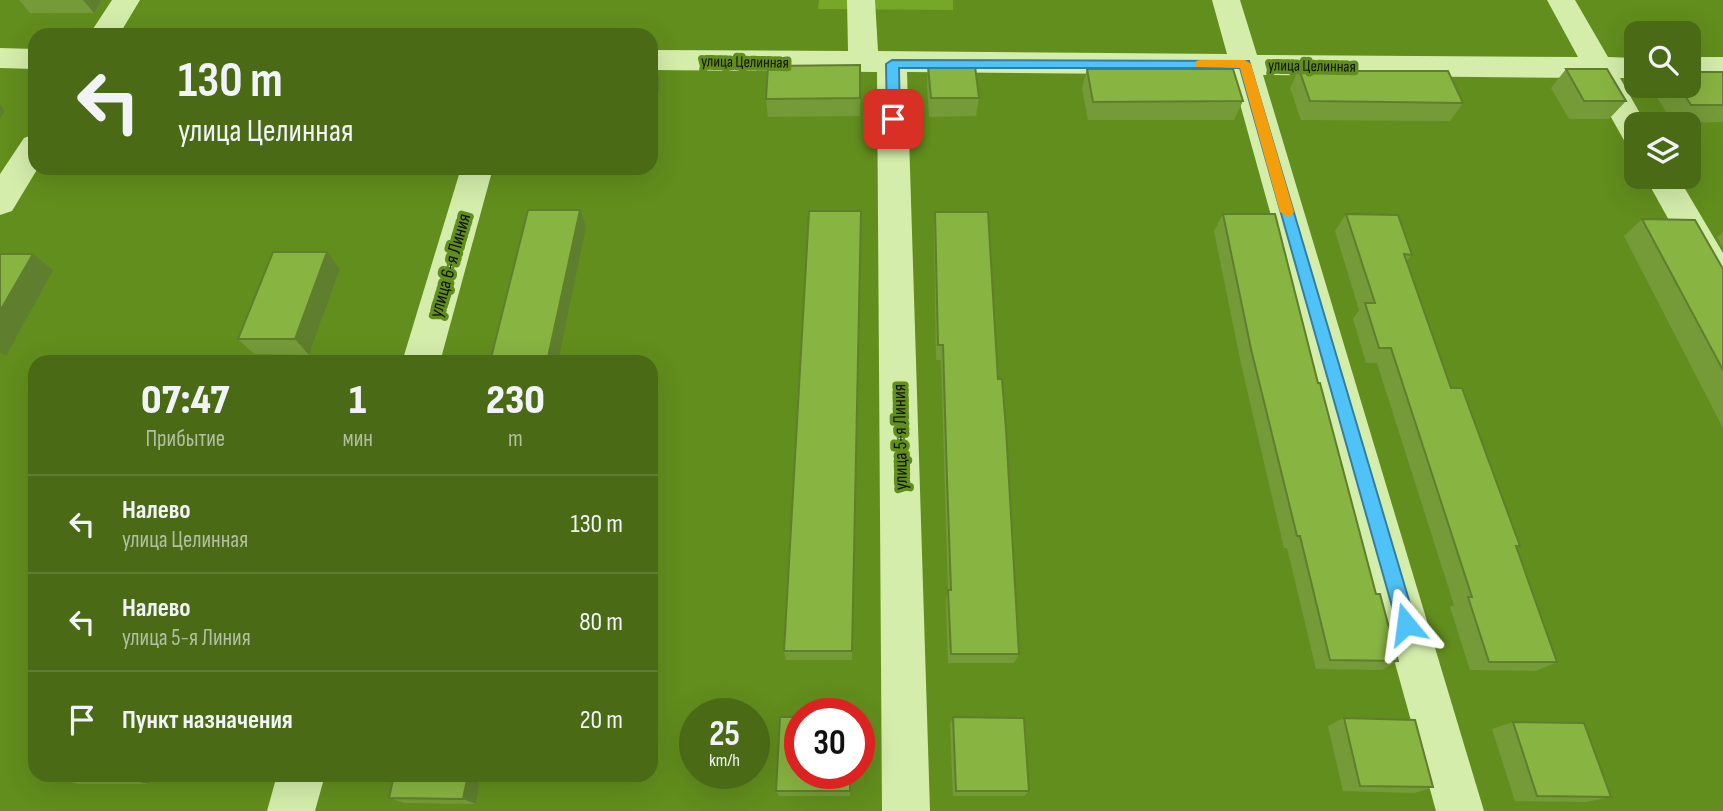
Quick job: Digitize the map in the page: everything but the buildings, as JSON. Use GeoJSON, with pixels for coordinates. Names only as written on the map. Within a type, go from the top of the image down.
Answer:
{"type":"FeatureCollection","features":[{"type":"Feature","properties":{"kind":"street"},"geometry":{"type":"LineString","coordinates":[[108,28],[126,0]]}},
{"type":"Feature","properties":{"kind":"street","name":"улица 5-я Линия"},"geometry":{"type":"LineString","coordinates":[[861,0],[878,64],[906,811]]}},
{"type":"Feature","properties":{"kind":"street"},"geometry":{"type":"LineString","coordinates":[[1226,0],[1461,811]]}},
{"type":"Feature","properties":{"kind":"street"},"geometry":{"type":"LineString","coordinates":[[1561,0],[1624,113]]}},
{"type":"Feature","properties":{"kind":"street"},"geometry":{"type":"LineString","coordinates":[[0,58],[28,59]]}},
{"type":"Feature","properties":{"kind":"street","name":"улица Целинная"},"geometry":{"type":"LineString","coordinates":[[658,60],[1624,68]]}},
{"type":"Feature","properties":{"kind":"street"},"geometry":{"type":"LineString","coordinates":[[1701,67],[1723,67]]}},
{"type":"Feature","properties":{"kind":"street"},"geometry":{"type":"LineString","coordinates":[[0,202],[28,157]]}},
{"type":"Feature","properties":{"kind":"street","name":"улица 6-я Линия"},"geometry":{"type":"LineString","coordinates":[[423,355],[475,175]]}},
{"type":"Feature","properties":{"kind":"street"},"geometry":{"type":"LineString","coordinates":[[1668,189],[1723,284]]}},
{"type":"Feature","properties":{"kind":"street"},"geometry":{"type":"LineString","coordinates":[[290,811],[299,782]]}},
{"type":"Feature","properties":{"kind":"green space"},"geometry":{"type":"Polygon","coordinates":[[[819,0],[953,0],[953,10],[818,9],[819,0]]]}},
{"type":"Feature","properties":{"kind":"slow traffic"},"geometry":{"type":"LineString","coordinates":[[1200,64],[1245,64],[1287,212]]}},
{"type":"Feature","properties":{"kind":"route"},"geometry":{"type":"LineString","coordinates":[[893,119],[892,64],[1245,64],[1406,624]]}}]}
